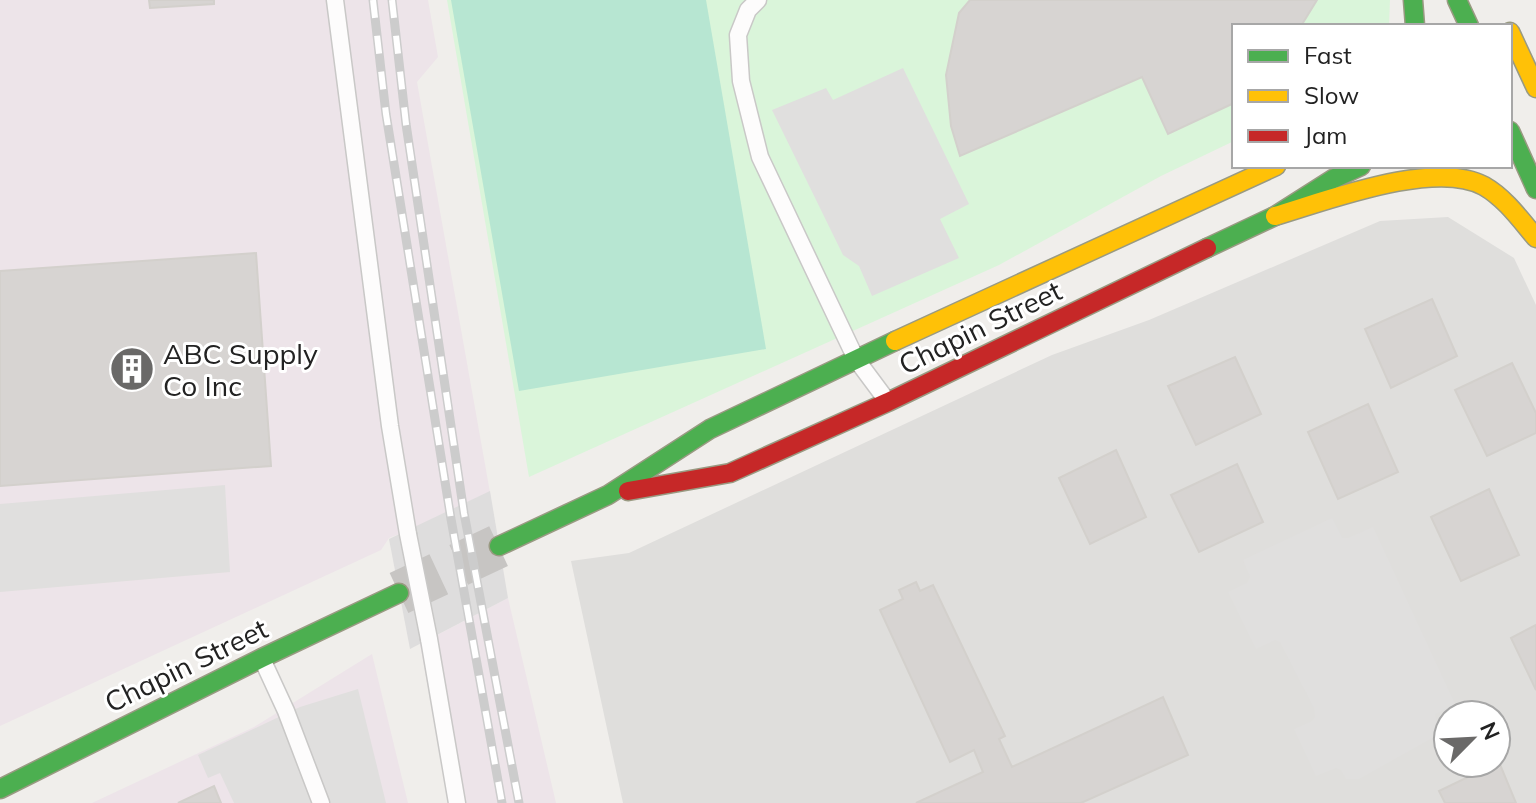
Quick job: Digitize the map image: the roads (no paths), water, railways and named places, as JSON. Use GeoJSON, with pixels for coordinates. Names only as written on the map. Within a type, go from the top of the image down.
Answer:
{"type":"FeatureCollection","features":[{"type":"Feature","properties":{"kind":"main road"},"geometry":{"type":"LineString","coordinates":[[1413,0],[1415,24]]}},
{"type":"Feature","properties":{"kind":"main road"},"geometry":{"type":"LineString","coordinates":[[1457,0],[1468,24]]}},
{"type":"Feature","properties":{"kind":"main road"},"geometry":{"type":"LineString","coordinates":[[1512,34],[1522,52],[1533,89]]}},
{"type":"Feature","properties":{"kind":"main road"},"geometry":{"type":"LineString","coordinates":[[1512,135],[1536,189]]}},
{"type":"Feature","properties":{"kind":"main road","name":"Chapin Street"},"geometry":{"type":"LineString","coordinates":[[499,546],[608,495],[710,429],[1272,168]]}},
{"type":"Feature","properties":{"kind":"main road","name":"Chapin Street"},"geometry":{"type":"LineString","coordinates":[[608,495],[730,473],[888,402],[1275,216],[1333,179],[1357,168]]}},
{"type":"Feature","properties":{"kind":"main road"},"geometry":{"type":"LineString","coordinates":[[1275,216],[1410,180],[1456,178],[1474,181],[1506,202],[1536,238]]}},
{"type":"Feature","properties":{"kind":"main road","name":"Chapin Street"},"geometry":{"type":"LineString","coordinates":[[0,789],[399,593]]}},
{"type":"Feature","properties":{"kind":"lane"},"geometry":{"type":"LineString","coordinates":[[335,0],[390,426],[457,803]]}},
{"type":"Feature","properties":{"kind":"lane"},"geometry":{"type":"LineString","coordinates":[[758,0],[748,10],[738,35],[741,81],[760,157],[856,359],[888,402]]}},
{"type":"Feature","properties":{"kind":"lane"},"geometry":{"type":"LineString","coordinates":[[262,658],[321,803]]}},
{"type":"Feature","properties":{"kind":"tunnel"},"geometry":{"type":"LineString","coordinates":[[399,593],[499,546]]}},
{"type":"Feature","properties":{"kind":"railway"},"geometry":{"type":"LineString","coordinates":[[373,0],[386,114],[451,519],[502,803]]}},
{"type":"Feature","properties":{"kind":"railway"},"geometry":{"type":"LineString","coordinates":[[392,0],[406,124],[464,513],[519,803]]}},
{"type":"Feature","properties":{"kind":"place","name":"ABC Supply Co Inc"},"geometry":{"type":"Point","coordinates":[132,369]}}]}
